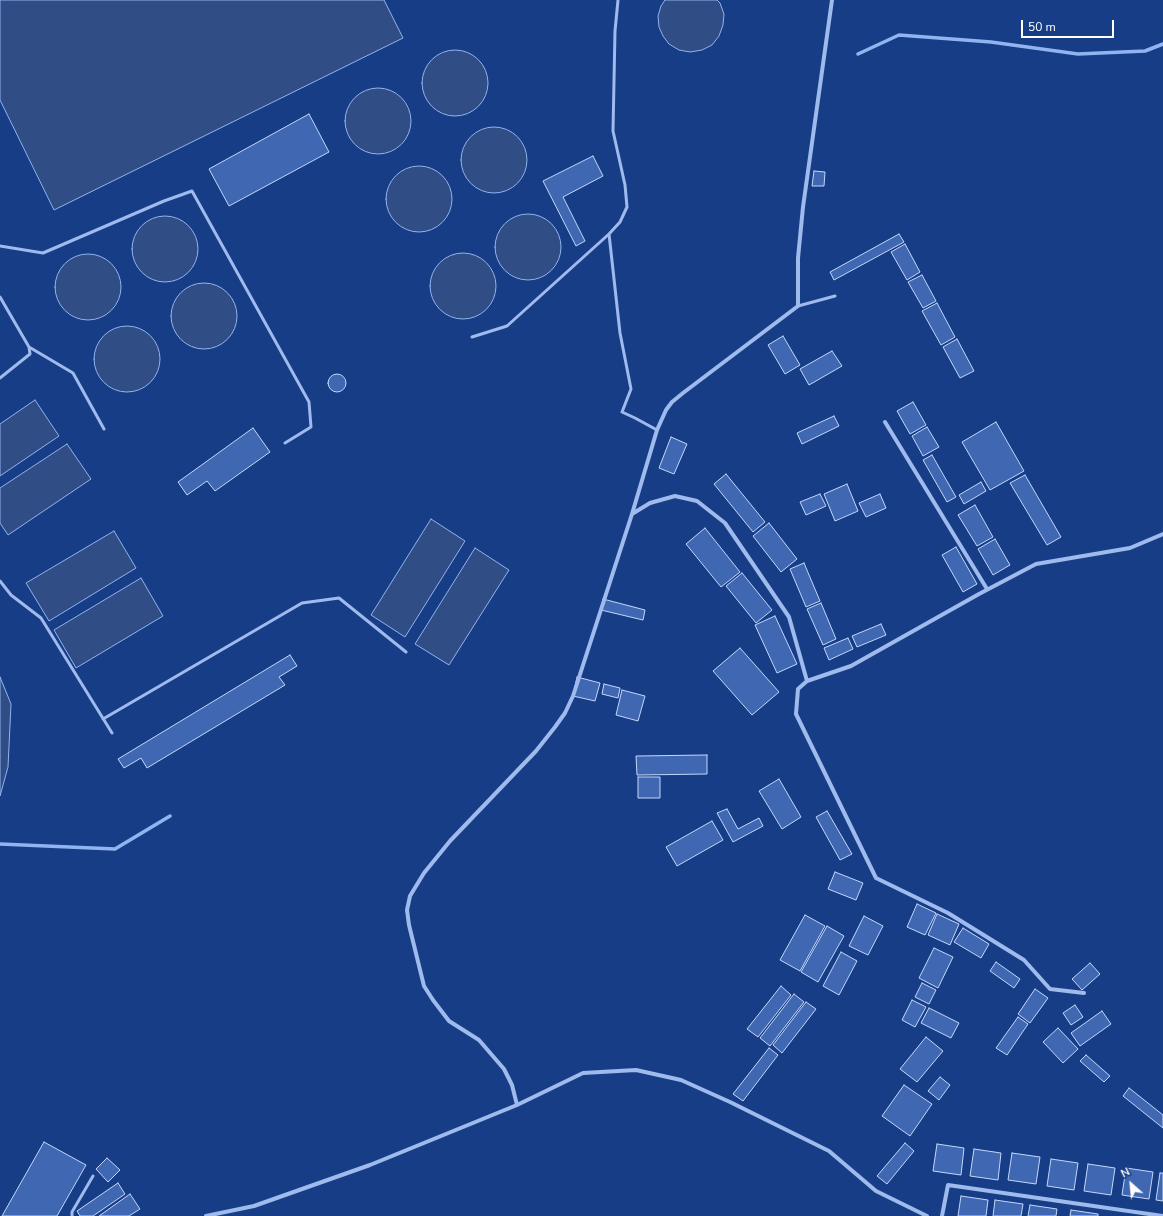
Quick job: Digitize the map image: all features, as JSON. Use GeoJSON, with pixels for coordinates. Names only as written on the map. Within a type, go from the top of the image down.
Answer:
{"type":"FeatureCollection","features":[{"type":"Feature","properties":{"kind":"street"},"geometry":{"type":"LineString","coordinates":[[517,1105],[512,1085],[504,1069],[479,1040],[449,1021],[424,986],[413,946],[407,910],[410,896],[424,873],[450,841],[536,751],[565,713],[573,696],[632,514],[657,430],[666,410],[672,402],[798,306],[798,258],[803,207],[832,0]]}},
{"type":"Feature","properties":{"kind":"street"},"geometry":{"type":"LineString","coordinates":[[885,422],[987,589]]}},
{"type":"Feature","properties":{"kind":"street"},"geometry":{"type":"LineString","coordinates":[[632,514],[650,503],[675,496],[697,501],[725,523],[789,617],[806,681]]}},
{"type":"Feature","properties":{"kind":"street"},"geometry":{"type":"LineString","coordinates":[[1084,993],[1050,989],[1024,960],[1012,952],[948,912],[876,878],[796,714],[798,689],[806,681],[851,666],[987,589],[1036,564],[1130,548],[1163,534]]}},
{"type":"Feature","properties":{"kind":"street"},"geometry":{"type":"LineString","coordinates":[[206,1216],[254,1206],[370,1165],[517,1105],[583,1073],[636,1070],[682,1080],[829,1151],[876,1191],[927,1216]]}},
{"type":"Feature","properties":{"kind":"street"},"geometry":{"type":"LineString","coordinates":[[942,1216],[948,1185],[1163,1216]]}},
{"type":"Feature","properties":{"kind":"lane"},"geometry":{"type":"LineString","coordinates":[[472,337],[507,326],[620,222],[626,207],[625,186],[613,131],[615,31],[618,0]]}},
{"type":"Feature","properties":{"kind":"lane"},"geometry":{"type":"LineString","coordinates":[[0,246],[43,253],[164,201],[192,191],[309,402],[311,426],[285,443]]}},
{"type":"Feature","properties":{"kind":"lane"},"geometry":{"type":"LineString","coordinates":[[608,234],[620,333],[631,389],[622,412],[657,430]]}},
{"type":"Feature","properties":{"kind":"lane"},"geometry":{"type":"LineString","coordinates":[[798,306],[835,296]]}},
{"type":"Feature","properties":{"kind":"lane"},"geometry":{"type":"LineString","coordinates":[[0,297],[30,347],[73,373],[104,429]]}},
{"type":"Feature","properties":{"kind":"lane"},"geometry":{"type":"LineString","coordinates":[[0,378],[30,354],[30,347]]}},
{"type":"Feature","properties":{"kind":"lane"},"geometry":{"type":"LineString","coordinates":[[0,581],[11,595],[40,618],[112,733]]}},
{"type":"Feature","properties":{"kind":"lane"},"geometry":{"type":"LineString","coordinates":[[103,718],[302,603],[339,598],[406,652]]}},
{"type":"Feature","properties":{"kind":"lane"},"geometry":{"type":"LineString","coordinates":[[72,1216],[72,1212],[94,1176]]}},
{"type":"Feature","properties":{"kind":"water"},"geometry":{"type":"Polygon","coordinates":[[[0,0],[384,0],[403,38],[54,210],[0,100],[0,0]]]}},
{"type":"Feature","properties":{"kind":"water"},"geometry":{"type":"Polygon","coordinates":[[[665,0],[717,0],[720,3],[724,14],[723,25],[719,36],[712,45],[702,50],[690,52],[679,50],[669,44],[659,27],[658,16],[661,6],[665,0]]]}},
{"type":"Feature","properties":{"kind":"water"},"geometry":{"type":"Polygon","coordinates":[[[455,50],[468,53],[478,60],[485,70],[488,83],[485,96],[478,106],[468,113],[455,116],[442,113],[432,106],[425,96],[422,83],[425,70],[432,60],[442,53],[455,50]]]}},
{"type":"Feature","properties":{"kind":"water"},"geometry":{"type":"Polygon","coordinates":[[[378,88],[391,91],[401,98],[408,108],[411,121],[408,134],[401,144],[391,151],[378,154],[365,151],[355,144],[348,134],[345,121],[348,108],[355,98],[365,91],[378,88]]]}},
{"type":"Feature","properties":{"kind":"water"},"geometry":{"type":"Polygon","coordinates":[[[494,127],[507,130],[517,137],[524,147],[527,160],[524,173],[517,183],[507,190],[494,193],[481,190],[471,183],[464,173],[461,160],[464,147],[471,137],[481,130],[494,127]]]}},
{"type":"Feature","properties":{"kind":"water"},"geometry":{"type":"Polygon","coordinates":[[[419,166],[432,169],[442,176],[449,186],[452,199],[449,212],[442,222],[432,229],[419,232],[406,229],[396,222],[389,212],[386,199],[389,186],[396,176],[406,169],[419,166]]]}},
{"type":"Feature","properties":{"kind":"water"},"geometry":{"type":"Polygon","coordinates":[[[528,214],[541,217],[551,224],[558,234],[561,247],[558,260],[551,270],[541,277],[528,280],[515,277],[505,270],[498,260],[495,247],[498,234],[505,224],[515,217],[528,214]]]}},
{"type":"Feature","properties":{"kind":"water"},"geometry":{"type":"Polygon","coordinates":[[[165,216],[178,219],[188,226],[195,236],[198,249],[195,262],[188,272],[178,279],[165,282],[152,279],[142,272],[135,262],[132,249],[135,236],[142,226],[152,219],[165,216]]]}},
{"type":"Feature","properties":{"kind":"water"},"geometry":{"type":"Polygon","coordinates":[[[463,253],[476,256],[486,263],[493,273],[496,286],[493,299],[486,309],[476,316],[463,319],[450,316],[440,309],[433,299],[430,286],[433,273],[440,263],[450,256],[463,253]]]}},
{"type":"Feature","properties":{"kind":"water"},"geometry":{"type":"Polygon","coordinates":[[[88,254],[101,257],[111,264],[118,274],[121,287],[118,300],[111,310],[101,317],[88,320],[75,317],[65,310],[58,300],[55,287],[58,274],[65,264],[75,257],[88,254]]]}},
{"type":"Feature","properties":{"kind":"water"},"geometry":{"type":"Polygon","coordinates":[[[204,283],[217,286],[227,293],[234,303],[237,316],[234,329],[227,339],[217,346],[204,349],[191,346],[181,339],[174,329],[171,316],[174,303],[181,293],[191,286],[204,283]]]}},
{"type":"Feature","properties":{"kind":"water"},"geometry":{"type":"Polygon","coordinates":[[[127,326],[140,329],[150,336],[157,346],[160,359],[157,372],[150,382],[140,389],[127,392],[114,389],[104,382],[97,372],[94,359],[97,346],[104,336],[114,329],[127,326]]]}},
{"type":"Feature","properties":{"kind":"water"},"geometry":{"type":"Polygon","coordinates":[[[35,400],[59,436],[0,476],[0,424],[35,400]]]}},
{"type":"Feature","properties":{"kind":"water"},"geometry":{"type":"Polygon","coordinates":[[[67,444],[91,479],[8,535],[0,523],[0,488],[67,444]]]}},
{"type":"Feature","properties":{"kind":"water"},"geometry":{"type":"Polygon","coordinates":[[[431,519],[465,541],[405,637],[371,615],[431,519]]]}},
{"type":"Feature","properties":{"kind":"water"},"geometry":{"type":"Polygon","coordinates":[[[114,531],[136,568],[49,621],[26,583],[114,531]]]}},
{"type":"Feature","properties":{"kind":"water"},"geometry":{"type":"Polygon","coordinates":[[[475,548],[509,570],[449,665],[415,644],[475,548]]]}},
{"type":"Feature","properties":{"kind":"water"},"geometry":{"type":"Polygon","coordinates":[[[141,578],[163,616],[76,668],[54,630],[141,578]]]}},
{"type":"Feature","properties":{"kind":"water"},"geometry":{"type":"Polygon","coordinates":[[[0,677],[11,704],[8,767],[0,796],[0,677]]]}},
{"type":"Feature","properties":{"kind":"building"},"geometry":{"type":"Polygon","coordinates":[[[309,114],[329,152],[229,206],[209,169],[309,114]]]}},
{"type":"Feature","properties":{"kind":"building"},"geometry":{"type":"Polygon","coordinates":[[[593,156],[603,176],[563,197],[585,241],[576,246],[543,181],[593,156]]]}},
{"type":"Feature","properties":{"kind":"building"},"geometry":{"type":"Polygon","coordinates":[[[814,171],[825,172],[824,186],[812,186],[814,171]]]}},
{"type":"Feature","properties":{"kind":"building"},"geometry":{"type":"Polygon","coordinates":[[[899,234],[904,242],[834,280],[830,272],[899,234]]]}},
{"type":"Feature","properties":{"kind":"building"},"geometry":{"type":"Polygon","coordinates":[[[905,244],[920,272],[907,280],[891,252],[905,244]]]}},
{"type":"Feature","properties":{"kind":"building"},"geometry":{"type":"Polygon","coordinates":[[[922,275],[936,301],[923,308],[908,282],[922,275]]]}},
{"type":"Feature","properties":{"kind":"building"},"geometry":{"type":"Polygon","coordinates":[[[937,303],[955,337],[941,345],[922,311],[937,303]]]}},
{"type":"Feature","properties":{"kind":"building"},"geometry":{"type":"Polygon","coordinates":[[[783,336],[800,365],[785,374],[768,345],[783,336]]]}},
{"type":"Feature","properties":{"kind":"building"},"geometry":{"type":"Polygon","coordinates":[[[957,339],[974,371],[960,378],[943,347],[957,339]]]}},
{"type":"Feature","properties":{"kind":"building"},"geometry":{"type":"Polygon","coordinates":[[[832,351],[842,366],[809,385],[800,369],[832,351]]]}},
{"type":"Feature","properties":{"kind":"building"},"geometry":{"type":"Polygon","coordinates":[[[337,374],[343,377],[346,383],[343,389],[337,392],[331,389],[328,383],[331,377],[337,374]]]}},
{"type":"Feature","properties":{"kind":"building"},"geometry":{"type":"Polygon","coordinates":[[[913,402],[926,425],[910,434],[897,411],[913,402]]]}},
{"type":"Feature","properties":{"kind":"building"},"geometry":{"type":"Polygon","coordinates":[[[834,416],[839,426],[802,444],[797,433],[834,416]]]}},
{"type":"Feature","properties":{"kind":"building"},"geometry":{"type":"Polygon","coordinates":[[[996,422],[1024,471],[990,490],[962,442],[996,422]]]}},
{"type":"Feature","properties":{"kind":"building"},"geometry":{"type":"Polygon","coordinates":[[[927,427],[939,447],[923,456],[912,436],[927,427]]]}},
{"type":"Feature","properties":{"kind":"building"},"geometry":{"type":"Polygon","coordinates":[[[253,428],[270,452],[215,491],[207,481],[187,495],[178,482],[253,428]]]}},
{"type":"Feature","properties":{"kind":"building"},"geometry":{"type":"Polygon","coordinates":[[[671,437],[687,444],[674,474],[659,468],[671,437]]]}},
{"type":"Feature","properties":{"kind":"building"},"geometry":{"type":"Polygon","coordinates":[[[932,455],[956,497],[947,502],[923,460],[932,455]]]}},
{"type":"Feature","properties":{"kind":"building"},"geometry":{"type":"Polygon","coordinates":[[[726,474],[765,522],[753,532],[714,484],[726,474]]]}},
{"type":"Feature","properties":{"kind":"building"},"geometry":{"type":"Polygon","coordinates":[[[1025,475],[1061,537],[1047,545],[1010,483],[1025,475]]]}},
{"type":"Feature","properties":{"kind":"building"},"geometry":{"type":"Polygon","coordinates":[[[981,482],[986,491],[964,504],[959,495],[981,482]]]}},
{"type":"Feature","properties":{"kind":"building"},"geometry":{"type":"Polygon","coordinates":[[[847,484],[858,511],[835,521],[824,494],[847,484]]]}},
{"type":"Feature","properties":{"kind":"building"},"geometry":{"type":"Polygon","coordinates":[[[820,494],[826,506],[806,515],[800,502],[820,494]]]}},
{"type":"Feature","properties":{"kind":"building"},"geometry":{"type":"Polygon","coordinates":[[[880,494],[886,508],[866,517],[859,503],[880,494]]]}},
{"type":"Feature","properties":{"kind":"building"},"geometry":{"type":"Polygon","coordinates":[[[975,505],[993,537],[977,546],[958,515],[975,505]]]}},
{"type":"Feature","properties":{"kind":"building"},"geometry":{"type":"Polygon","coordinates":[[[769,523],[797,559],[781,572],[753,536],[769,523]]]}},
{"type":"Feature","properties":{"kind":"building"},"geometry":{"type":"Polygon","coordinates":[[[705,528],[740,572],[721,587],[686,544],[705,528]]]}},
{"type":"Feature","properties":{"kind":"building"},"geometry":{"type":"Polygon","coordinates":[[[995,539],[1010,565],[993,575],[978,549],[995,539]]]}},
{"type":"Feature","properties":{"kind":"building"},"geometry":{"type":"Polygon","coordinates":[[[956,547],[977,584],[963,592],[942,555],[956,547]]]}},
{"type":"Feature","properties":{"kind":"building"},"geometry":{"type":"Polygon","coordinates":[[[804,563],[820,601],[806,607],[790,569],[804,563]]]}},
{"type":"Feature","properties":{"kind":"building"},"geometry":{"type":"Polygon","coordinates":[[[742,573],[772,610],[756,623],[726,586],[742,573]]]}},
{"type":"Feature","properties":{"kind":"building"},"geometry":{"type":"Polygon","coordinates":[[[603,599],[645,610],[643,620],[601,610],[603,599]]]}},
{"type":"Feature","properties":{"kind":"building"},"geometry":{"type":"Polygon","coordinates":[[[821,603],[836,639],[823,645],[807,609],[821,603]]]}},
{"type":"Feature","properties":{"kind":"building"},"geometry":{"type":"Polygon","coordinates":[[[775,616],[797,664],[777,673],[755,625],[775,616]]]}},
{"type":"Feature","properties":{"kind":"building"},"geometry":{"type":"Polygon","coordinates":[[[881,624],[886,635],[857,647],[852,636],[881,624]]]}},
{"type":"Feature","properties":{"kind":"building"},"geometry":{"type":"Polygon","coordinates":[[[848,638],[853,649],[829,660],[824,648],[848,638]]]}},
{"type":"Feature","properties":{"kind":"building"},"geometry":{"type":"Polygon","coordinates":[[[740,648],[779,692],[752,715],[713,671],[740,648]]]}},
{"type":"Feature","properties":{"kind":"building"},"geometry":{"type":"Polygon","coordinates":[[[290,655],[297,666],[279,677],[285,685],[147,768],[141,758],[124,768],[118,759],[290,655]]]}},
{"type":"Feature","properties":{"kind":"building"},"geometry":{"type":"Polygon","coordinates":[[[577,677],[600,683],[595,701],[573,696],[577,677]]]}},
{"type":"Feature","properties":{"kind":"building"},"geometry":{"type":"Polygon","coordinates":[[[604,684],[620,688],[618,698],[602,694],[604,684]]]}},
{"type":"Feature","properties":{"kind":"building"},"geometry":{"type":"Polygon","coordinates":[[[622,690],[645,696],[638,721],[616,715],[622,690]]]}},
{"type":"Feature","properties":{"kind":"building"},"geometry":{"type":"Polygon","coordinates":[[[707,755],[707,774],[637,775],[636,756],[707,755]]]}},
{"type":"Feature","properties":{"kind":"building"},"geometry":{"type":"Polygon","coordinates":[[[638,777],[660,777],[660,798],[638,798],[638,777]]]}},
{"type":"Feature","properties":{"kind":"building"},"geometry":{"type":"Polygon","coordinates":[[[779,779],[801,817],[782,829],[759,791],[779,779]]]}},
{"type":"Feature","properties":{"kind":"building"},"geometry":{"type":"Polygon","coordinates":[[[727,809],[738,829],[759,818],[763,826],[733,842],[717,813],[727,809]]]}},
{"type":"Feature","properties":{"kind":"building"},"geometry":{"type":"Polygon","coordinates":[[[827,811],[852,854],[840,860],[816,817],[827,811]]]}},
{"type":"Feature","properties":{"kind":"building"},"geometry":{"type":"Polygon","coordinates":[[[712,821],[723,840],[677,866],[666,847],[712,821]]]}},
{"type":"Feature","properties":{"kind":"building"},"geometry":{"type":"Polygon","coordinates":[[[835,872],[863,883],[856,900],[828,889],[835,872]]]}},
{"type":"Feature","properties":{"kind":"building"},"geometry":{"type":"Polygon","coordinates":[[[917,904],[936,913],[925,935],[907,927],[917,904]]]}},
{"type":"Feature","properties":{"kind":"building"},"geometry":{"type":"Polygon","coordinates":[[[937,914],[959,924],[950,945],[928,935],[937,914]]]}},
{"type":"Feature","properties":{"kind":"building"},"geometry":{"type":"Polygon","coordinates":[[[805,915],[825,926],[800,971],[780,960],[805,915]]]}},
{"type":"Feature","properties":{"kind":"building"},"geometry":{"type":"Polygon","coordinates":[[[864,916],[883,926],[868,955],[849,946],[864,916]]]}},
{"type":"Feature","properties":{"kind":"building"},"geometry":{"type":"Polygon","coordinates":[[[827,926],[844,936],[818,982],[801,972],[827,926]]]}},
{"type":"Feature","properties":{"kind":"building"},"geometry":{"type":"Polygon","coordinates":[[[963,928],[989,944],[981,958],[954,942],[963,928]]]}},
{"type":"Feature","properties":{"kind":"building"},"geometry":{"type":"Polygon","coordinates":[[[934,948],[953,957],[938,988],[919,978],[934,948]]]}},
{"type":"Feature","properties":{"kind":"building"},"geometry":{"type":"Polygon","coordinates":[[[841,952],[857,961],[839,995],[823,986],[841,952]]]}},
{"type":"Feature","properties":{"kind":"building"},"geometry":{"type":"Polygon","coordinates":[[[996,962],[1020,979],[1014,988],[990,971],[996,962]]]}},
{"type":"Feature","properties":{"kind":"building"},"geometry":{"type":"Polygon","coordinates":[[[1090,963],[1100,974],[1082,990],[1072,979],[1090,963]]]}},
{"type":"Feature","properties":{"kind":"building"},"geometry":{"type":"Polygon","coordinates":[[[922,983],[936,990],[929,1004],[915,997],[922,983]]]}},
{"type":"Feature","properties":{"kind":"building"},"geometry":{"type":"Polygon","coordinates":[[[781,986],[791,995],[758,1037],[747,1029],[781,986]]]}},
{"type":"Feature","properties":{"kind":"building"},"geometry":{"type":"Polygon","coordinates":[[[1035,989],[1048,998],[1030,1023],[1018,1014],[1035,989]]]}},
{"type":"Feature","properties":{"kind":"building"},"geometry":{"type":"Polygon","coordinates":[[[794,994],[804,1002],[770,1046],[760,1038],[794,994]]]}},
{"type":"Feature","properties":{"kind":"building"},"geometry":{"type":"Polygon","coordinates":[[[912,1000],[926,1007],[915,1027],[902,1020],[912,1000]]]}},
{"type":"Feature","properties":{"kind":"building"},"geometry":{"type":"Polygon","coordinates":[[[806,1002],[816,1009],[782,1053],[773,1045],[806,1002]]]}},
{"type":"Feature","properties":{"kind":"building"},"geometry":{"type":"Polygon","coordinates":[[[1075,1005],[1083,1017],[1071,1025],[1063,1013],[1075,1005]]]}},
{"type":"Feature","properties":{"kind":"building"},"geometry":{"type":"Polygon","coordinates":[[[929,1008],[959,1023],[951,1038],[921,1023],[929,1008]]]}},
{"type":"Feature","properties":{"kind":"building"},"geometry":{"type":"Polygon","coordinates":[[[1102,1011],[1111,1024],[1080,1046],[1071,1033],[1102,1011]]]}},
{"type":"Feature","properties":{"kind":"building"},"geometry":{"type":"Polygon","coordinates":[[[1018,1017],[1028,1024],[1007,1055],[996,1048],[1018,1017]]]}},
{"type":"Feature","properties":{"kind":"building"},"geometry":{"type":"Polygon","coordinates":[[[1058,1028],[1078,1049],[1063,1063],[1043,1042],[1058,1028]]]}},
{"type":"Feature","properties":{"kind":"building"},"geometry":{"type":"Polygon","coordinates":[[[926,1037],[943,1051],[917,1082],[900,1069],[926,1037]]]}},
{"type":"Feature","properties":{"kind":"building"},"geometry":{"type":"Polygon","coordinates":[[[769,1048],[778,1055],[743,1101],[733,1094],[769,1048]]]}},
{"type":"Feature","properties":{"kind":"building"},"geometry":{"type":"Polygon","coordinates":[[[1086,1055],[1110,1076],[1104,1082],[1080,1061],[1086,1055]]]}},
{"type":"Feature","properties":{"kind":"building"},"geometry":{"type":"Polygon","coordinates":[[[940,1077],[950,1085],[939,1100],[928,1091],[940,1077]]]}},
{"type":"Feature","properties":{"kind":"building"},"geometry":{"type":"Polygon","coordinates":[[[904,1085],[932,1104],[910,1136],[882,1116],[904,1085]]]}},
{"type":"Feature","properties":{"kind":"building"},"geometry":{"type":"Polygon","coordinates":[[[1129,1088],[1163,1115],[1163,1128],[1123,1096],[1129,1088]]]}},
{"type":"Feature","properties":{"kind":"building"},"geometry":{"type":"Polygon","coordinates":[[[44,1142],[86,1165],[57,1216],[2,1216],[44,1142]]]}},
{"type":"Feature","properties":{"kind":"building"},"geometry":{"type":"Polygon","coordinates":[[[905,1143],[914,1151],[887,1184],[877,1176],[905,1143]]]}},
{"type":"Feature","properties":{"kind":"building"},"geometry":{"type":"Polygon","coordinates":[[[937,1144],[964,1148],[961,1175],[933,1171],[937,1144]]]}},
{"type":"Feature","properties":{"kind":"building"},"geometry":{"type":"Polygon","coordinates":[[[974,1149],[1001,1153],[998,1180],[970,1176],[974,1149]]]}},
{"type":"Feature","properties":{"kind":"building"},"geometry":{"type":"Polygon","coordinates":[[[1012,1153],[1040,1157],[1036,1184],[1008,1180],[1012,1153]]]}},
{"type":"Feature","properties":{"kind":"building"},"geometry":{"type":"Polygon","coordinates":[[[107,1158],[120,1170],[108,1182],[96,1169],[107,1158]]]}},
{"type":"Feature","properties":{"kind":"building"},"geometry":{"type":"Polygon","coordinates":[[[1051,1159],[1078,1163],[1074,1190],[1047,1186],[1051,1159]]]}},
{"type":"Feature","properties":{"kind":"building"},"geometry":{"type":"Polygon","coordinates":[[[1088,1164],[1115,1168],[1111,1195],[1084,1191],[1088,1164]]]}},
{"type":"Feature","properties":{"kind":"building"},"geometry":{"type":"Polygon","coordinates":[[[1126,1168],[1153,1172],[1149,1199],[1122,1195],[1126,1168]]]}},
{"type":"Feature","properties":{"kind":"building"},"geometry":{"type":"Polygon","coordinates":[[[1160,1173],[1163,1173],[1163,1201],[1156,1200],[1160,1173]]]}},
{"type":"Feature","properties":{"kind":"building"},"geometry":{"type":"Polygon","coordinates":[[[118,1183],[125,1194],[93,1216],[80,1216],[77,1211],[118,1183]]]}},
{"type":"Feature","properties":{"kind":"building"},"geometry":{"type":"Polygon","coordinates":[[[130,1194],[140,1209],[129,1216],[99,1216],[130,1194]]]}},
{"type":"Feature","properties":{"kind":"building"},"geometry":{"type":"Polygon","coordinates":[[[961,1196],[988,1200],[986,1216],[958,1216],[961,1196]]]}},
{"type":"Feature","properties":{"kind":"building"},"geometry":{"type":"Polygon","coordinates":[[[995,1200],[1023,1204],[1021,1216],[993,1216],[995,1200]]]}},
{"type":"Feature","properties":{"kind":"building"},"geometry":{"type":"Polygon","coordinates":[[[1030,1205],[1057,1209],[1056,1216],[1028,1216],[1030,1205]]]}},
{"type":"Feature","properties":{"kind":"building"},"geometry":{"type":"Polygon","coordinates":[[[1071,1210],[1098,1214],[1098,1216],[1070,1216],[1071,1210]]]}},
{"type":"Feature","properties":{"kind":"waterway"},"geometry":{"type":"LineString","coordinates":[[858,54],[899,35],[991,42],[1078,54],[1145,51],[1163,44]]}},
{"type":"Feature","properties":{"kind":"waterway"},"geometry":{"type":"LineString","coordinates":[[0,844],[115,849],[170,816]]}}]}
